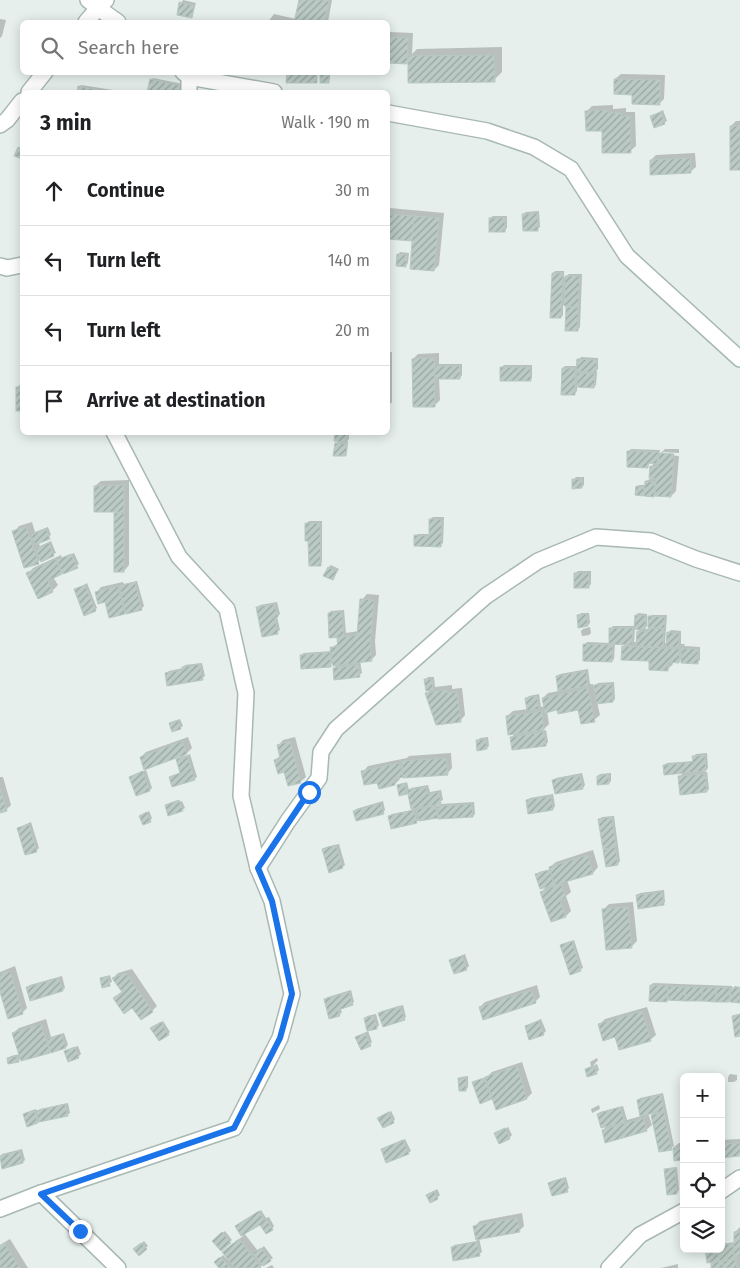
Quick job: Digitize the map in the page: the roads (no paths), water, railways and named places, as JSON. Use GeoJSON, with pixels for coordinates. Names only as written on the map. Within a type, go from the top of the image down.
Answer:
{"type":"FeatureCollection","features":[{"type":"Feature","properties":{"kind":"street"},"geometry":{"type":"LineString","coordinates":[[87,20],[97,3],[116,20]]}},
{"type":"Feature","properties":{"kind":"street"},"geometry":{"type":"LineString","coordinates":[[31,90],[43,75]]}},
{"type":"Feature","properties":{"kind":"street"},"geometry":{"type":"LineString","coordinates":[[189,90],[186,75],[264,90]]}},
{"type":"Feature","properties":{"kind":"street"},"geometry":{"type":"LineString","coordinates":[[0,125],[20,103]]}},
{"type":"Feature","properties":{"kind":"street"},"geometry":{"type":"LineString","coordinates":[[390,113],[488,131],[534,148],[571,169],[628,256],[740,359]]}},
{"type":"Feature","properties":{"kind":"street"},"geometry":{"type":"LineString","coordinates":[[3,267],[20,265]]}},
{"type":"Feature","properties":{"kind":"street"},"geometry":{"type":"LineString","coordinates":[[3,267],[20,273]]}},
{"type":"Feature","properties":{"kind":"street"},"geometry":{"type":"LineString","coordinates":[[0,1209],[234,1128],[280,1038],[292,994],[272,901],[258,868],[241,796],[246,693],[226,609],[179,557],[116,435]]}},
{"type":"Feature","properties":{"kind":"street"},"geometry":{"type":"LineString","coordinates":[[258,868],[288,821],[319,778],[321,752],[336,730],[486,596],[538,561],[596,537],[652,541],[696,559],[740,573]]}},
{"type":"Feature","properties":{"kind":"street"},"geometry":{"type":"LineString","coordinates":[[725,1187],[740,1178]]}},
{"type":"Feature","properties":{"kind":"street"},"geometry":{"type":"LineString","coordinates":[[41,1194],[118,1268]]}},
{"type":"Feature","properties":{"kind":"street"},"geometry":{"type":"LineString","coordinates":[[609,1268],[640,1235],[680,1213]]}}]}
